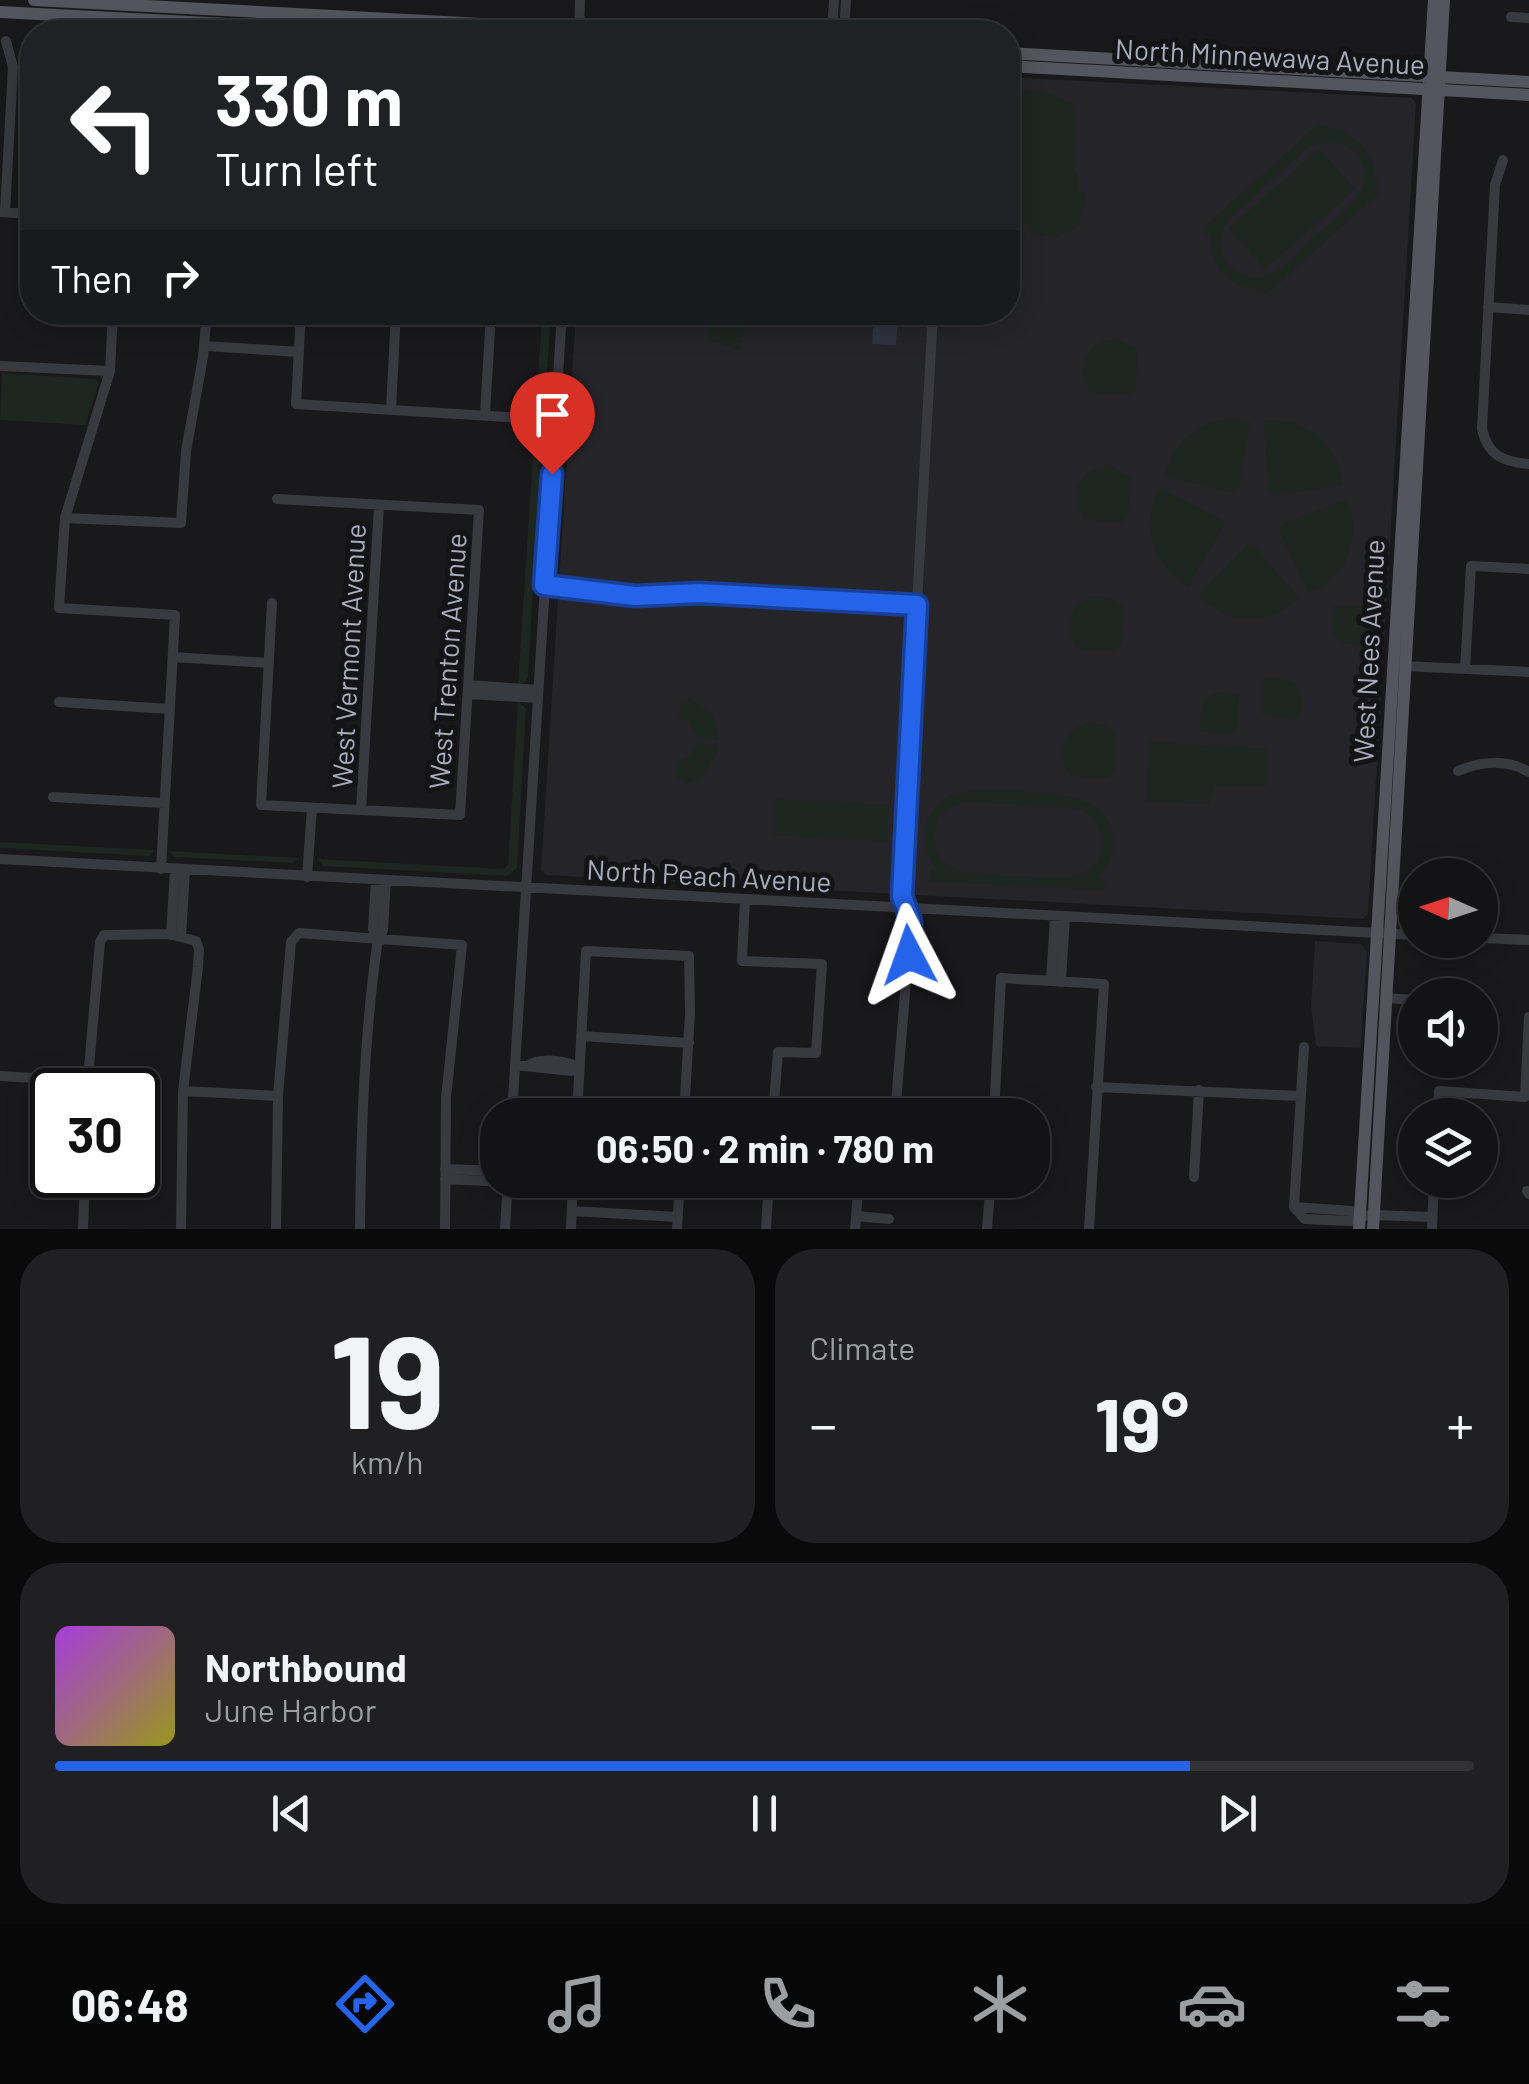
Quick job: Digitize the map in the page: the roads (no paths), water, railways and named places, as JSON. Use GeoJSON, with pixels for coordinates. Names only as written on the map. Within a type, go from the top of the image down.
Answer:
{"type":"FeatureCollection","features":[{"type":"Feature","properties":{"kind":"main road"},"geometry":{"type":"LineString","coordinates":[[34,0],[207,20]]}},
{"type":"Feature","properties":{"kind":"main road"},"geometry":{"type":"LineString","coordinates":[[1434,0],[1434,83]]}},
{"type":"Feature","properties":{"kind":"main road"},"geometry":{"type":"LineString","coordinates":[[1434,83],[1444,0]]}},
{"type":"Feature","properties":{"kind":"main road"},"geometry":{"type":"LineString","coordinates":[[0,9],[92,7],[170,13],[192,8],[220,20]]}},
{"type":"Feature","properties":{"kind":"main road","name":"North Minnewawa Avenue"},"geometry":{"type":"LineString","coordinates":[[1020,54],[1226,72]]}},
{"type":"Feature","properties":{"kind":"main road","name":"North Minnewawa Avenue"},"geometry":{"type":"LineString","coordinates":[[1020,66],[1434,83],[1529,82]]}},
{"type":"Feature","properties":{"kind":"main road","name":"North Minnewawa Avenue"},"geometry":{"type":"LineString","coordinates":[[1434,83],[1529,95]]}},
{"type":"Feature","properties":{"kind":"main road","name":"West Nees Avenue"},"geometry":{"type":"LineString","coordinates":[[1366,1222],[1386,998],[1384,934],[1413,312],[1434,83]]}},
{"type":"Feature","properties":{"kind":"main road","name":"West Nees Avenue"},"geometry":{"type":"LineString","coordinates":[[1366,1222],[1419,444],[1434,83]]}},
{"type":"Feature","properties":{"kind":"street"},"geometry":{"type":"LineString","coordinates":[[1511,17],[1529,18]]}},
{"type":"Feature","properties":{"kind":"street"},"geometry":{"type":"LineString","coordinates":[[2,212],[13,67],[6,41]]}},
{"type":"Feature","properties":{"kind":"street"},"geometry":{"type":"LineString","coordinates":[[1503,160],[1496,185],[1482,420],[1487,456],[1529,464]]}},
{"type":"Feature","properties":{"kind":"street"},"geometry":{"type":"LineString","coordinates":[[1488,307],[1529,310]]}},
{"type":"Feature","properties":{"kind":"street"},"geometry":{"type":"LineString","coordinates":[[1413,312],[1419,321],[1414,417],[1419,444]]}},
{"type":"Feature","properties":{"kind":"street"},"geometry":{"type":"LineString","coordinates":[[112,325],[110,371],[65,518],[59,608],[176,615],[160,870]]}},
{"type":"Feature","properties":{"kind":"street"},"geometry":{"type":"LineString","coordinates":[[65,518],[182,524],[186,451],[206,325]]}},
{"type":"Feature","properties":{"kind":"street"},"geometry":{"type":"LineString","coordinates":[[300,325],[296,404],[555,420]]}},
{"type":"Feature","properties":{"kind":"street"},"geometry":{"type":"LineString","coordinates":[[391,409],[395,325]]}},
{"type":"Feature","properties":{"kind":"street"},"geometry":{"type":"LineString","coordinates":[[486,415],[490,325]]}},
{"type":"Feature","properties":{"kind":"street"},"geometry":{"type":"LineString","coordinates":[[517,1098],[525,1067],[526,888],[561,325]]}},
{"type":"Feature","properties":{"kind":"street"},"geometry":{"type":"LineString","coordinates":[[897,1098],[911,921],[902,896],[932,325]]}},
{"type":"Feature","properties":{"kind":"street"},"geometry":{"type":"LineString","coordinates":[[205,346],[299,352]]}},
{"type":"Feature","properties":{"kind":"street"},"geometry":{"type":"LineString","coordinates":[[0,366],[110,371]]}},
{"type":"Feature","properties":{"kind":"street"},"geometry":{"type":"LineString","coordinates":[[276,499],[379,504]]}},
{"type":"Feature","properties":{"kind":"street","name":"West Trenton Avenue"},"geometry":{"type":"LineString","coordinates":[[361,810],[460,815],[469,690],[479,510],[379,504]]}},
{"type":"Feature","properties":{"kind":"street","name":"West Vermont Avenue"},"geometry":{"type":"LineString","coordinates":[[361,810],[379,504]]}},
{"type":"Feature","properties":{"kind":"street"},"geometry":{"type":"LineString","coordinates":[[1465,669],[1472,566],[1529,569]]}},
{"type":"Feature","properties":{"kind":"street"},"geometry":{"type":"LineString","coordinates":[[544,585],[635,596],[699,593],[917,605]]}},
{"type":"Feature","properties":{"kind":"street"},"geometry":{"type":"LineString","coordinates":[[272,604],[261,805],[361,810]]}},
{"type":"Feature","properties":{"kind":"street"},"geometry":{"type":"LineString","coordinates":[[174,657],[269,664]]}},
{"type":"Feature","properties":{"kind":"street"},"geometry":{"type":"LineString","coordinates":[[1404,666],[1529,672]]}},
{"type":"Feature","properties":{"kind":"street"},"geometry":{"type":"LineString","coordinates":[[469,690],[538,694]]}},
{"type":"Feature","properties":{"kind":"street"},"geometry":{"type":"LineString","coordinates":[[59,702],[170,709]]}},
{"type":"Feature","properties":{"kind":"street"},"geometry":{"type":"LineString","coordinates":[[1458,771],[1484,763],[1507,764],[1529,772]]}},
{"type":"Feature","properties":{"kind":"street"},"geometry":{"type":"LineString","coordinates":[[53,797],[164,803]]}},
{"type":"Feature","properties":{"kind":"street"},"geometry":{"type":"LineString","coordinates":[[307,877],[312,808]]}},
{"type":"Feature","properties":{"kind":"street","name":"North Peach Avenue"},"geometry":{"type":"LineString","coordinates":[[0,860],[1398,934]]}},
{"type":"Feature","properties":{"kind":"street"},"geometry":{"type":"LineString","coordinates":[[176,936],[180,871]]}},
{"type":"Feature","properties":{"kind":"street"},"geometry":{"type":"LineString","coordinates":[[360,1229],[362,1080],[378,939],[373,930],[381,880]]}},
{"type":"Feature","properties":{"kind":"street"},"geometry":{"type":"LineString","coordinates":[[746,899],[742,960],[822,964],[816,1053],[778,1052],[774,1098]]}},
{"type":"Feature","properties":{"kind":"street"},"geometry":{"type":"LineString","coordinates":[[1056,982],[1060,916]]}},
{"type":"Feature","properties":{"kind":"street"},"geometry":{"type":"LineString","coordinates":[[276,1229],[278,1096],[291,942],[299,933],[462,945],[446,1098],[445,1229]]}},
{"type":"Feature","properties":{"kind":"street"},"geometry":{"type":"LineString","coordinates":[[89,1068],[100,942],[104,935],[176,936],[196,941],[198,967],[183,1091],[181,1229]]}},
{"type":"Feature","properties":{"kind":"street"},"geometry":{"type":"LineString","coordinates":[[1498,939],[1529,940]]}},
{"type":"Feature","properties":{"kind":"street"},"geometry":{"type":"LineString","coordinates":[[578,1098],[586,951],[690,956],[685,1098]]}},
{"type":"Feature","properties":{"kind":"street"},"geometry":{"type":"LineString","coordinates":[[995,1098],[1002,978],[1104,984],[1089,1229]]}},
{"type":"Feature","properties":{"kind":"street"},"geometry":{"type":"LineString","coordinates":[[1386,998],[1398,999]]}},
{"type":"Feature","properties":{"kind":"street"},"geometry":{"type":"LineString","coordinates":[[1439,1098],[1439,1091],[1525,1097],[1529,1017]]}},
{"type":"Feature","properties":{"kind":"street"},"geometry":{"type":"LineString","coordinates":[[581,1036],[689,1043]]}},
{"type":"Feature","properties":{"kind":"street"},"geometry":{"type":"LineString","coordinates":[[1304,1048],[1294,1208],[1352,1210],[1366,1222],[1432,1223],[1433,1198]]}},
{"type":"Feature","properties":{"kind":"street"},"geometry":{"type":"LineString","coordinates":[[525,1067],[534,1061],[572,1071],[580,1068]]}},
{"type":"Feature","properties":{"kind":"street"},"geometry":{"type":"LineString","coordinates":[[0,1076],[30,1079]]}},
{"type":"Feature","properties":{"kind":"street"},"geometry":{"type":"LineString","coordinates":[[1096,1088],[1301,1096]]}},
{"type":"Feature","properties":{"kind":"street"},"geometry":{"type":"LineString","coordinates":[[1194,1177],[1199,1090]]}},
{"type":"Feature","properties":{"kind":"street"},"geometry":{"type":"LineString","coordinates":[[183,1091],[278,1096]]}},
{"type":"Feature","properties":{"kind":"street"},"geometry":{"type":"LineString","coordinates":[[446,1174],[480,1172]]}},
{"type":"Feature","properties":{"kind":"street"},"geometry":{"type":"LineString","coordinates":[[446,1174],[480,1178]]}},
{"type":"Feature","properties":{"kind":"street"},"geometry":{"type":"LineString","coordinates":[[83,1229],[84,1198]]}},
{"type":"Feature","properties":{"kind":"street"},"geometry":{"type":"LineString","coordinates":[[505,1229],[507,1198]]}},
{"type":"Feature","properties":{"kind":"street"},"geometry":{"type":"LineString","coordinates":[[570,1229],[572,1198]]}},
{"type":"Feature","properties":{"kind":"street"},"geometry":{"type":"LineString","coordinates":[[572,1212],[678,1223],[679,1198]]}},
{"type":"Feature","properties":{"kind":"street"},"geometry":{"type":"LineString","coordinates":[[766,1229],[768,1198]]}},
{"type":"Feature","properties":{"kind":"street"},"geometry":{"type":"LineString","coordinates":[[857,1198],[855,1223],[889,1219]]}},
{"type":"Feature","properties":{"kind":"street"},"geometry":{"type":"LineString","coordinates":[[987,1229],[990,1198]]}},
{"type":"Feature","properties":{"kind":"water"},"geometry":{"type":"Polygon","coordinates":[[[873,325],[897,325],[896,345],[872,344],[873,325]]]}}]}
